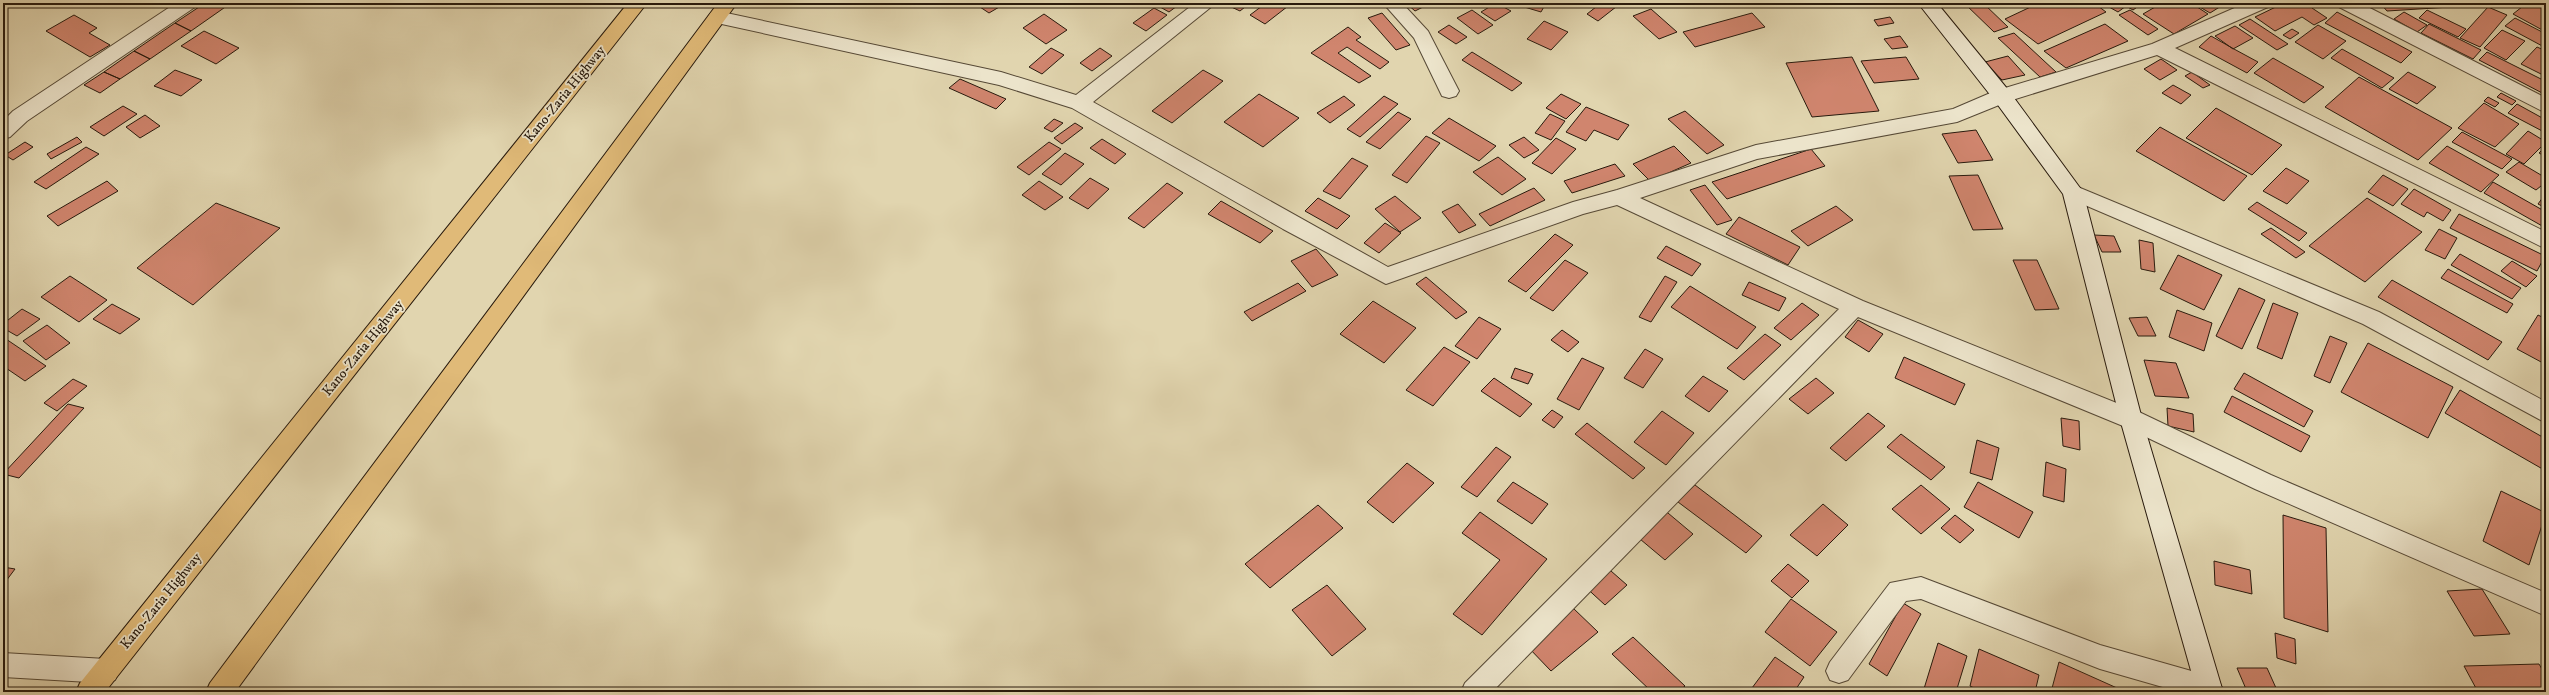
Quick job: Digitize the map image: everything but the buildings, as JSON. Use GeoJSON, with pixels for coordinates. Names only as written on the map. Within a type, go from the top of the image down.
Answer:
{"type":"FeatureCollection","features":[{"type":"Feature","properties":{"kind":"highway","name":"Kano-Zaria Highway"},"geometry":{"type":"LineString","coordinates":[[89,692],[634,4]]}},
{"type":"Feature","properties":{"kind":"highway"},"geometry":{"type":"LineString","coordinates":[[219,692],[722,10]]}},
{"type":"Feature","properties":{"kind":"street"},"geometry":{"type":"LineString","coordinates":[[3,132],[20,116],[189,3]]}},
{"type":"Feature","properties":{"kind":"street"},"geometry":{"type":"LineString","coordinates":[[1079,103],[1207,3]]}},
{"type":"Feature","properties":{"kind":"street"},"geometry":{"type":"LineString","coordinates":[[1392,3],[1422,35],[1449,91]]}},
{"type":"Feature","properties":{"kind":"street"},"geometry":{"type":"LineString","coordinates":[[1926,3],[2002,96],[2073,192],[2131,419],[2209,690]]}},
{"type":"Feature","properties":{"kind":"street"},"geometry":{"type":"LineString","coordinates":[[722,10],[1001,79],[1079,103],[1290,224],[1386,276],[1580,207],[1619,198],[1756,152],[1957,115],[2002,96],[2159,48],[2262,3]]}},
{"type":"Feature","properties":{"kind":"street"},"geometry":{"type":"LineString","coordinates":[[2345,3],[2546,106]]}},
{"type":"Feature","properties":{"kind":"street"},"geometry":{"type":"LineString","coordinates":[[2159,48],[2546,242]]}},
{"type":"Feature","properties":{"kind":"street"},"geometry":{"type":"LineString","coordinates":[[2073,192],[2371,318],[2546,413]]}},
{"type":"Feature","properties":{"kind":"street"},"geometry":{"type":"LineString","coordinates":[[1619,198],[1855,308],[2131,419],[2263,482],[2546,605]]}},
{"type":"Feature","properties":{"kind":"street"},"geometry":{"type":"LineString","coordinates":[[1474,692],[1714,447],[1855,308]]}},
{"type":"Feature","properties":{"kind":"street"},"geometry":{"type":"LineString","coordinates":[[1839,671],[1899,591],[1921,588],[2100,657],[2209,690]]}},
{"type":"Feature","properties":{"kind":"street"},"geometry":{"type":"LineString","coordinates":[[3,664],[106,671]]}}]}
